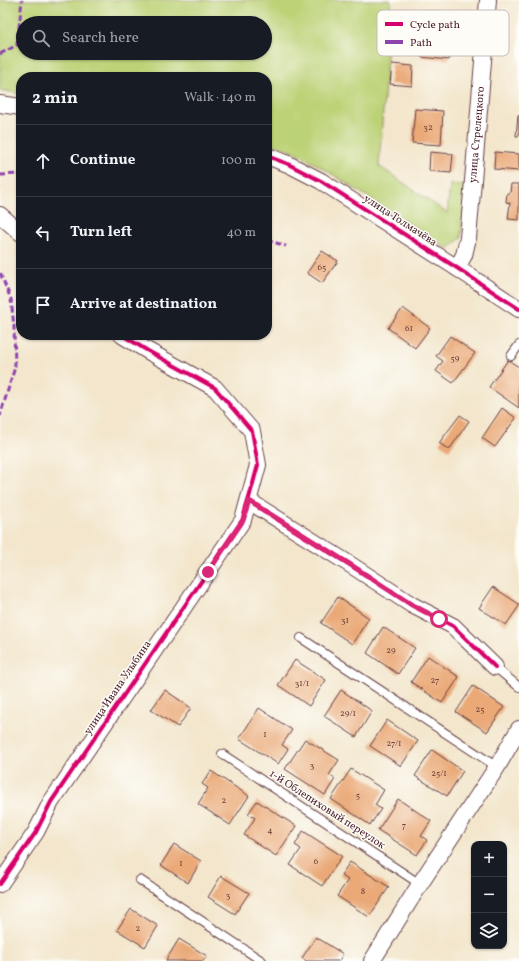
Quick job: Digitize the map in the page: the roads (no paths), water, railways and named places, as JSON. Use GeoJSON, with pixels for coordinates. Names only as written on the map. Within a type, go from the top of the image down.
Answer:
{"type":"FeatureCollection","features":[{"type":"Feature","properties":{"kind":"street","name":"улица Стрелецкого"},"geometry":{"type":"LineString","coordinates":[[487,10],[488,0]]}},
{"type":"Feature","properties":{"kind":"street","name":"улица Стрелецкого"},"geometry":{"type":"LineString","coordinates":[[457,268],[464,255],[468,238],[483,56]]}},
{"type":"Feature","properties":{"kind":"street"},"geometry":{"type":"LineString","coordinates":[[0,104],[16,106]]}},
{"type":"Feature","properties":{"kind":"street","name":"улица Толмачёва"},"geometry":{"type":"LineString","coordinates":[[272,158],[288,164],[321,181],[519,309]]}},
{"type":"Feature","properties":{"kind":"street"},"geometry":{"type":"LineString","coordinates":[[0,215],[16,229]]}},
{"type":"Feature","properties":{"kind":"street","name":"улица Ивана Улыбина"},"geometry":{"type":"LineString","coordinates":[[0,884],[36,832],[51,802],[243,520],[258,465],[252,431],[215,388],[130,340]]}},
{"type":"Feature","properties":{"kind":"street"},"geometry":{"type":"LineString","coordinates":[[249,501],[412,605],[453,626],[495,667]]}},
{"type":"Feature","properties":{"kind":"street"},"geometry":{"type":"LineString","coordinates":[[372,961],[420,884],[497,767],[519,729]]}},
{"type":"Feature","properties":{"kind":"lane"},"geometry":{"type":"LineString","coordinates":[[512,356],[519,345]]}},
{"type":"Feature","properties":{"kind":"lane"},"geometry":{"type":"LineString","coordinates":[[300,638],[497,767]]}},
{"type":"Feature","properties":{"kind":"lane"},"geometry":{"type":"LineString","coordinates":[[495,667],[519,687]]}},
{"type":"Feature","properties":{"kind":"lane","name":"1-й Облепиховый переулок"},"geometry":{"type":"LineString","coordinates":[[222,754],[420,884]]}},
{"type":"Feature","properties":{"kind":"lane"},"geometry":{"type":"LineString","coordinates":[[140,880],[262,961]]}}]}
